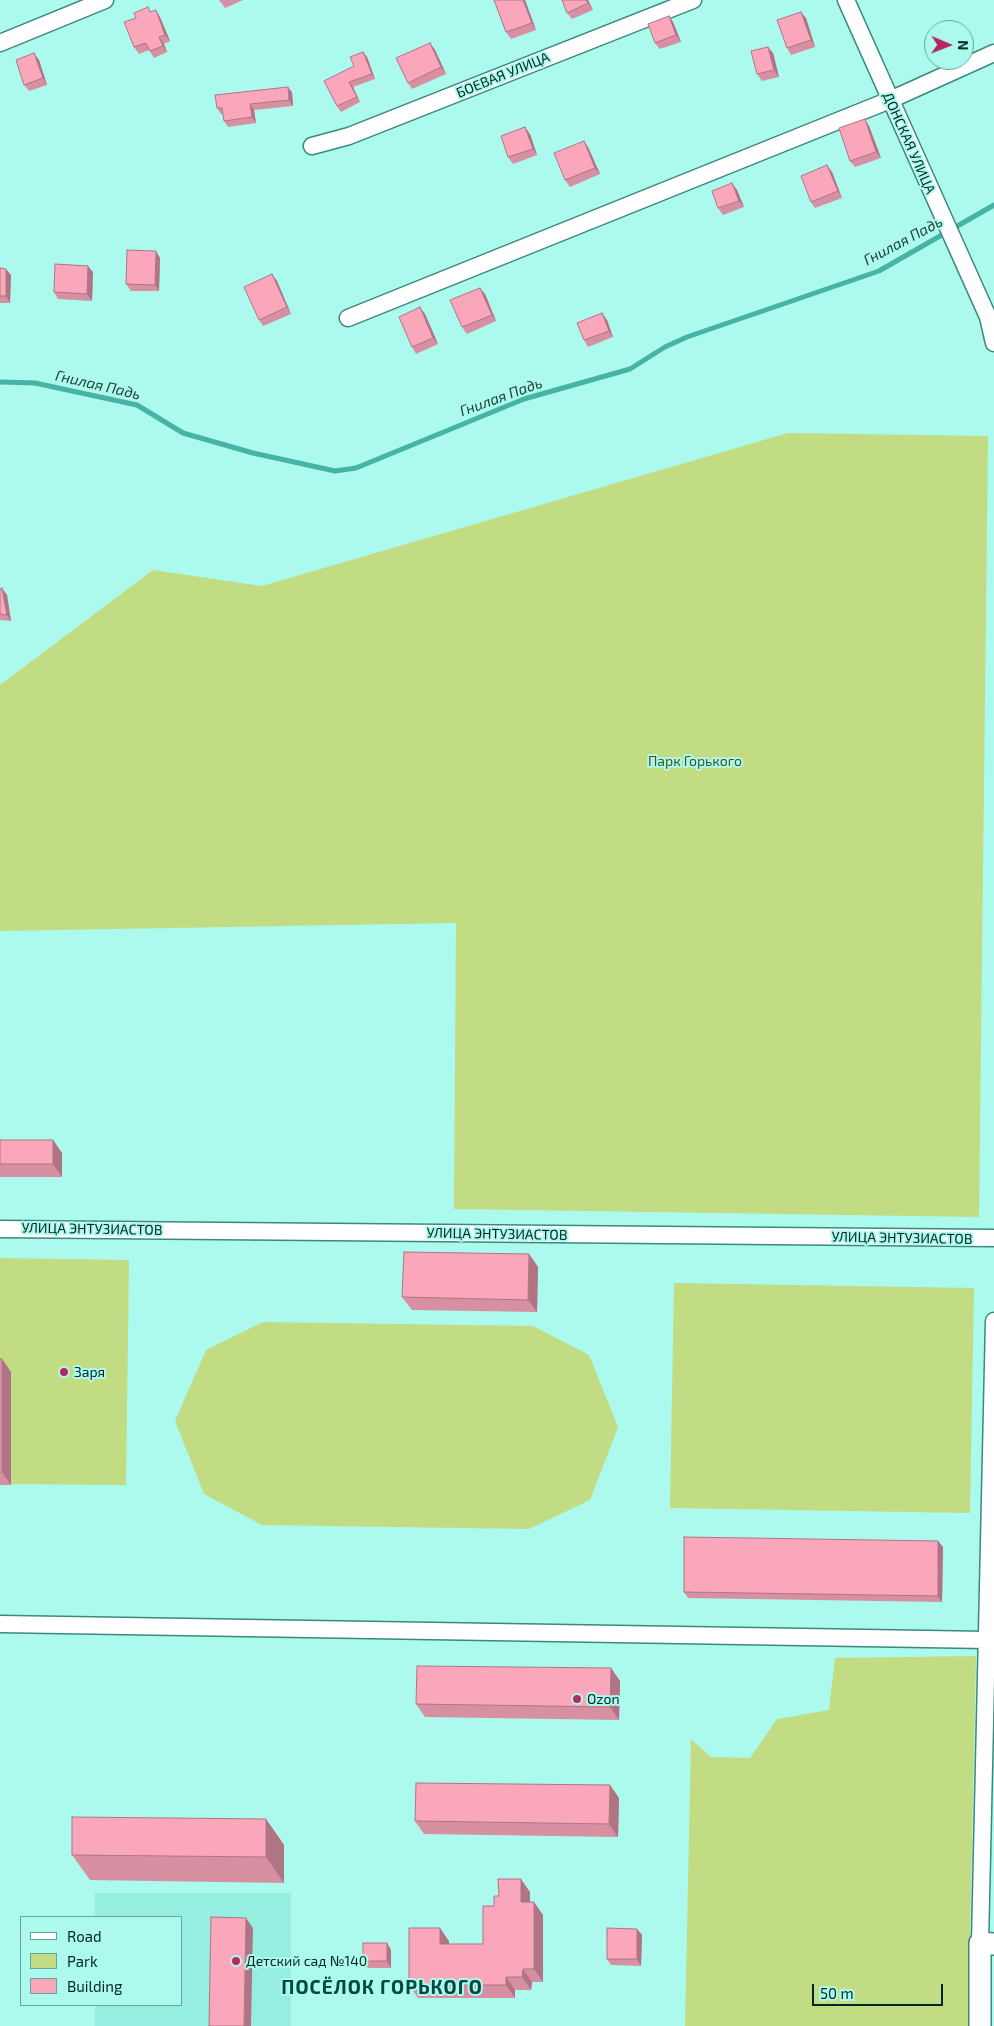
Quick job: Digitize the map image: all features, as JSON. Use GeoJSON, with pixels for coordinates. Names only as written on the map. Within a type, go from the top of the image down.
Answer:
{"type":"FeatureCollection","features":[{"type":"Feature","properties":{"kind":"main road"},"geometry":{"type":"LineString","coordinates":[[980,2026],[987,1944]]}},
{"type":"Feature","properties":{"kind":"street"},"geometry":{"type":"LineString","coordinates":[[0,43],[105,0]]}},
{"type":"Feature","properties":{"kind":"street","name":"БОЕВАЯ УЛИЦА"},"geometry":{"type":"LineString","coordinates":[[312,146],[349,136],[694,0]]}},
{"type":"Feature","properties":{"kind":"street","name":"ДОНСКАЯ УЛИЦА"},"geometry":{"type":"LineString","coordinates":[[846,0],[988,317],[994,343]]}},
{"type":"Feature","properties":{"kind":"street"},"geometry":{"type":"LineString","coordinates":[[348,318],[890,100],[994,53]]}},
{"type":"Feature","properties":{"kind":"street","name":"УЛИЦА ЭНТУЗИАСТОВ"},"geometry":{"type":"LineString","coordinates":[[0,1228],[994,1238]]}},
{"type":"Feature","properties":{"kind":"street"},"geometry":{"type":"LineString","coordinates":[[987,1944],[987,1640],[994,1321]]}},
{"type":"Feature","properties":{"kind":"street"},"geometry":{"type":"LineString","coordinates":[[0,1624],[987,1640]]}},
{"type":"Feature","properties":{"kind":"shaded area","name":"Детский сад №140"},"geometry":{"type":"Polygon","coordinates":[[[95,1893],[291,1893],[291,2026],[95,2026],[95,2006],[182,2006],[182,1916],[95,1916],[95,1893]]]}},
{"type":"Feature","properties":{"kind":"green space","name":"Парк Горького"},"geometry":{"type":"Polygon","coordinates":[[[788,433],[988,436],[979,1217],[454,1209],[456,923],[0,931],[0,685],[153,570],[262,586],[788,433]]]}},
{"type":"Feature","properties":{"kind":"green space","name":"Заря"},"geometry":{"type":"Polygon","coordinates":[[[0,1258],[129,1260],[126,1485],[0,1484],[0,1258]]]}},
{"type":"Feature","properties":{"kind":"green space"},"geometry":{"type":"Polygon","coordinates":[[[674,1283],[974,1288],[970,1513],[670,1508],[674,1283]]]}},
{"type":"Feature","properties":{"kind":"green space"},"geometry":{"type":"Polygon","coordinates":[[[263,1322],[533,1326],[589,1355],[618,1427],[590,1500],[529,1529],[262,1525],[204,1494],[175,1421],[206,1350],[263,1322]]]}},
{"type":"Feature","properties":{"kind":"green space"},"geometry":{"type":"Polygon","coordinates":[[[976,1656],[968,2026],[685,2026],[691,1739],[711,1757],[750,1758],[777,1719],[829,1710],[835,1658],[976,1656]]]}},
{"type":"Feature","properties":{"kind":"building"},"geometry":{"type":"Polygon","coordinates":[[[494,0],[523,0],[532,23],[506,32],[494,0]]]}},
{"type":"Feature","properties":{"kind":"building"},"geometry":{"type":"Polygon","coordinates":[[[562,0],[586,0],[588,3],[567,13],[562,0]]]}},
{"type":"Feature","properties":{"kind":"building"},"geometry":{"type":"Polygon","coordinates":[[[148,7],[150,12],[156,10],[165,35],[159,37],[163,46],[150,51],[146,43],[134,47],[124,22],[136,18],[134,13],[148,7]]]}},
{"type":"Feature","properties":{"kind":"building"},"geometry":{"type":"Polygon","coordinates":[[[801,12],[811,40],[787,48],[777,20],[801,12]]]}},
{"type":"Feature","properties":{"kind":"building"},"geometry":{"type":"Polygon","coordinates":[[[669,16],[676,35],[655,43],[648,24],[669,16]]]}},
{"type":"Feature","properties":{"kind":"building"},"geometry":{"type":"Polygon","coordinates":[[[430,43],[441,67],[408,83],[396,58],[430,43]]]}},
{"type":"Feature","properties":{"kind":"building"},"geometry":{"type":"Polygon","coordinates":[[[768,47],[774,70],[757,74],[751,51],[768,47]]]}},
{"type":"Feature","properties":{"kind":"building"},"geometry":{"type":"Polygon","coordinates":[[[363,52],[372,74],[349,82],[357,97],[337,106],[324,81],[354,66],[350,57],[363,52]]]}},
{"type":"Feature","properties":{"kind":"building"},"geometry":{"type":"Polygon","coordinates":[[[34,53],[43,78],[24,85],[16,60],[34,53]]]}},
{"type":"Feature","properties":{"kind":"building"},"geometry":{"type":"Polygon","coordinates":[[[288,87],[289,100],[250,104],[252,117],[224,121],[222,108],[217,108],[215,95],[288,87]]]}},
{"type":"Feature","properties":{"kind":"building"},"geometry":{"type":"Polygon","coordinates":[[[865,119],[876,152],[850,161],[839,128],[865,119]]]}},
{"type":"Feature","properties":{"kind":"building"},"geometry":{"type":"Polygon","coordinates":[[[525,127],[533,149],[508,157],[501,136],[525,127]]]}},
{"type":"Feature","properties":{"kind":"building"},"geometry":{"type":"Polygon","coordinates":[[[584,141],[595,168],[565,180],[554,153],[584,141]]]}},
{"type":"Feature","properties":{"kind":"building"},"geometry":{"type":"Polygon","coordinates":[[[827,165],[838,191],[811,202],[801,176],[827,165]]]}},
{"type":"Feature","properties":{"kind":"building"},"geometry":{"type":"Polygon","coordinates":[[[732,183],[739,201],[718,208],[712,191],[732,183]]]}},
{"type":"Feature","properties":{"kind":"building"},"geometry":{"type":"Polygon","coordinates":[[[127,250],[156,251],[155,285],[126,284],[127,250]]]}},
{"type":"Feature","properties":{"kind":"building"},"geometry":{"type":"Polygon","coordinates":[[[55,264],[88,266],[87,294],[54,292],[55,264]]]}},
{"type":"Feature","properties":{"kind":"building"},"geometry":{"type":"Polygon","coordinates":[[[0,268],[6,269],[6,296],[0,296],[0,268]]]}},
{"type":"Feature","properties":{"kind":"building"},"geometry":{"type":"Polygon","coordinates":[[[272,274],[287,307],[259,320],[244,287],[272,274]]]}},
{"type":"Feature","properties":{"kind":"building"},"geometry":{"type":"Polygon","coordinates":[[[480,288],[492,315],[462,327],[450,300],[480,288]]]}},
{"type":"Feature","properties":{"kind":"building"},"geometry":{"type":"Polygon","coordinates":[[[420,307],[433,338],[412,347],[399,317],[420,307]]]}},
{"type":"Feature","properties":{"kind":"building"},"geometry":{"type":"Polygon","coordinates":[[[602,313],[609,331],[584,340],[577,323],[602,313]]]}},
{"type":"Feature","properties":{"kind":"building"},"geometry":{"type":"Polygon","coordinates":[[[2,588],[7,615],[0,614],[0,589],[2,588]]]}},
{"type":"Feature","properties":{"kind":"building"},"geometry":{"type":"Polygon","coordinates":[[[0,1140],[53,1140],[53,1164],[0,1164],[0,1140]]]}},
{"type":"Feature","properties":{"kind":"building"},"geometry":{"type":"Polygon","coordinates":[[[404,1252],[529,1254],[528,1300],[402,1297],[404,1252]]]}},
{"type":"Feature","properties":{"kind":"building"},"geometry":{"type":"Polygon","coordinates":[[[0,1359],[2,1359],[2,1472],[0,1472],[0,1359]]]}},
{"type":"Feature","properties":{"kind":"building"},"geometry":{"type":"Polygon","coordinates":[[[684,1537],[938,1541],[938,1596],[684,1592],[684,1537]]]}},
{"type":"Feature","properties":{"kind":"building"},"geometry":{"type":"Polygon","coordinates":[[[417,1666],[611,1668],[610,1707],[416,1704],[417,1666]]]}},
{"type":"Feature","properties":{"kind":"building"},"geometry":{"type":"Polygon","coordinates":[[[416,1783],[610,1785],[609,1824],[415,1821],[416,1783]]]}},
{"type":"Feature","properties":{"kind":"building"},"geometry":{"type":"Polygon","coordinates":[[[72,1817],[266,1819],[266,1857],[72,1855],[72,1817]]]}},
{"type":"Feature","properties":{"kind":"building"},"geometry":{"type":"Polygon","coordinates":[[[498,1879],[521,1879],[521,1902],[534,1902],[534,1969],[523,1969],[522,1977],[506,1977],[506,1985],[409,1985],[409,1928],[440,1928],[440,1944],[483,1944],[483,1906],[494,1906],[494,1896],[499,1896],[498,1879]]]}},
{"type":"Feature","properties":{"kind":"building"},"geometry":{"type":"Polygon","coordinates":[[[211,1917],[246,1918],[244,2026],[209,2026],[211,1917]]]}},
{"type":"Feature","properties":{"kind":"building"},"geometry":{"type":"Polygon","coordinates":[[[607,1928],[637,1929],[637,1959],[607,1959],[607,1928]]]}},
{"type":"Feature","properties":{"kind":"building"},"geometry":{"type":"Polygon","coordinates":[[[363,1943],[387,1943],[387,1961],[363,1961],[363,1943]]]}},
{"type":"Feature","properties":{"kind":"waterway","name":"Гнилая Падь"},"geometry":{"type":"LineString","coordinates":[[0,382],[35,383],[137,405],[183,433],[253,453],[335,471],[356,468],[524,399],[630,369],[665,347],[687,337],[879,271],[994,205]]}},
{"type":"Feature","properties":{"kind":"place","name":"Заря"},"geometry":{"type":"Point","coordinates":[64,1372]}},
{"type":"Feature","properties":{"kind":"place","name":"Ozon"},"geometry":{"type":"Point","coordinates":[577,1699]}},
{"type":"Feature","properties":{"kind":"place","name":"Детский сад №140"},"geometry":{"type":"Point","coordinates":[236,1961]}},
{"type":"Feature","properties":{"kind":"district","name":"ПОСЁЛОК ГОРЬКОГО"},"geometry":{"type":"Point","coordinates":[382,1988]}}]}
